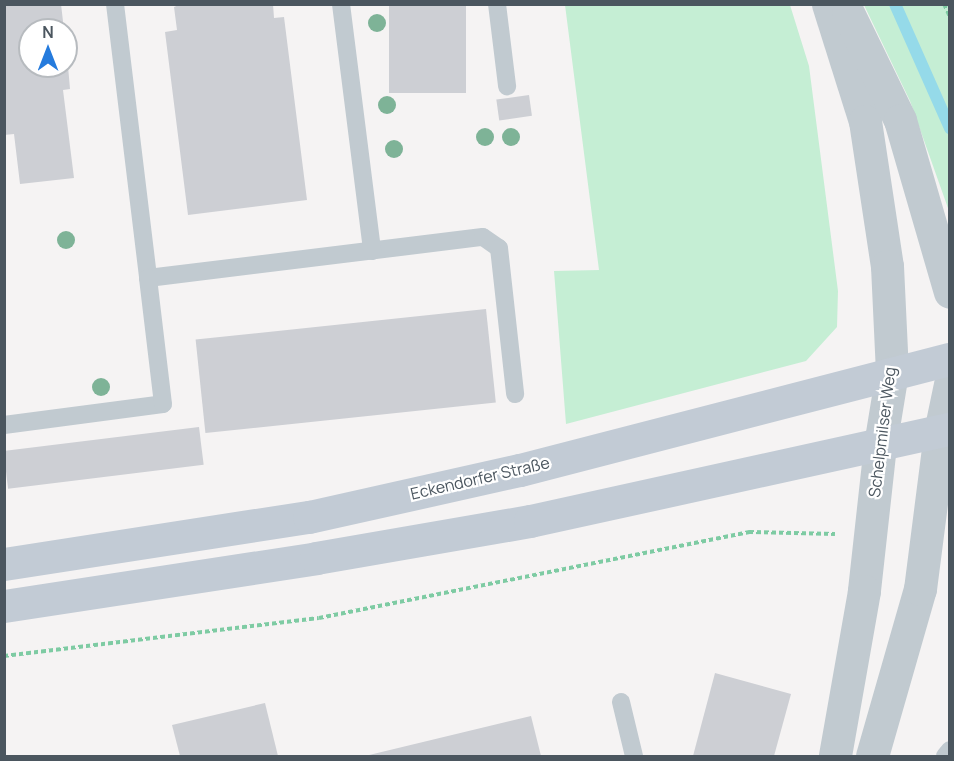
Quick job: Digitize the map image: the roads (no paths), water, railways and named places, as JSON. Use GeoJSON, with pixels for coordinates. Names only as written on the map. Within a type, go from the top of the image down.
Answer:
{"type":"FeatureCollection","features":[{"type":"Feature","properties":{"kind":"main road","name":"Eckendorfer Straße"},"geometry":{"type":"LineString","coordinates":[[4,564],[309,517],[520,470],[892,372],[950,359]]}},
{"type":"Feature","properties":{"kind":"main road"},"geometry":{"type":"LineString","coordinates":[[4,606],[316,558],[519,523],[945,430]]}},
{"type":"Feature","properties":{"kind":"street","name":"Schelpmilser Weg"},"geometry":{"type":"LineString","coordinates":[[828,4],[865,121],[887,266],[892,372],[880,445],[864,591],[835,756]]}},
{"type":"Feature","properties":{"kind":"street"},"geometry":{"type":"LineString","coordinates":[[844,4],[900,120],[950,292]]}},
{"type":"Feature","properties":{"kind":"street"},"geometry":{"type":"LineString","coordinates":[[872,756],[920,590],[950,384]]}},
{"type":"Feature","properties":{"kind":"lane"},"geometry":{"type":"LineString","coordinates":[[4,424],[163,404],[115,4]]}},
{"type":"Feature","properties":{"kind":"lane"},"geometry":{"type":"LineString","coordinates":[[341,4],[372,251]]}},
{"type":"Feature","properties":{"kind":"lane"},"geometry":{"type":"LineString","coordinates":[[497,4],[507,87]]}},
{"type":"Feature","properties":{"kind":"lane"},"geometry":{"type":"LineString","coordinates":[[148,278],[483,237],[499,248],[515,394]]}},
{"type":"Feature","properties":{"kind":"lane"},"geometry":{"type":"LineString","coordinates":[[621,702],[634,756]]}},
{"type":"Feature","properties":{"kind":"lane"},"geometry":{"type":"LineString","coordinates":[[945,756],[950,750]]}},
{"type":"Feature","properties":{"kind":"waterway"},"geometry":{"type":"LineString","coordinates":[[895,4],[950,128]]}}]}
